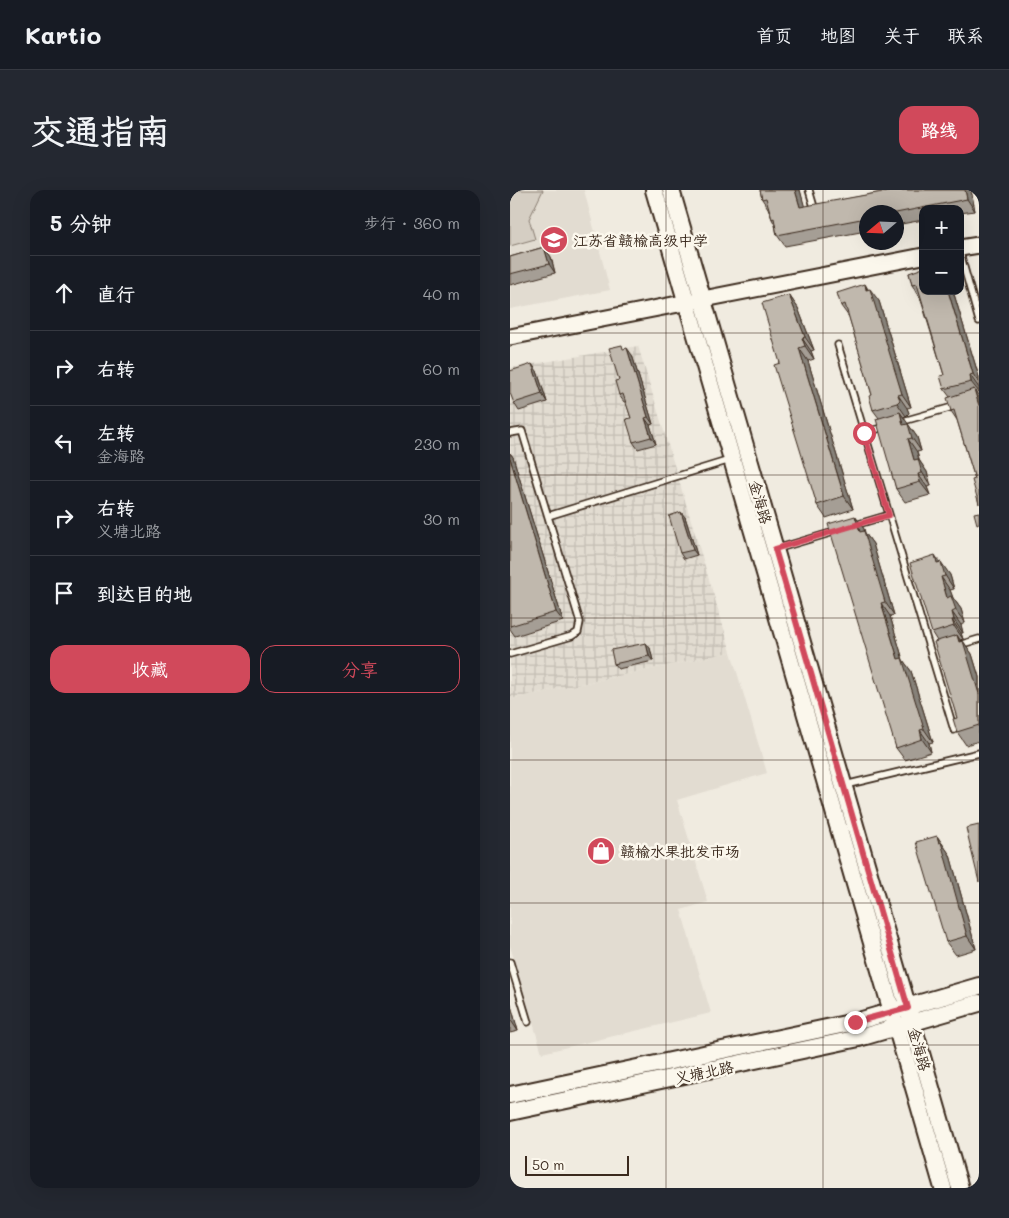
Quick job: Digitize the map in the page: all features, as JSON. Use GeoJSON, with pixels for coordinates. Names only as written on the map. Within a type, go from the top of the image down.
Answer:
{"type":"FeatureCollection","features":[{"type":"Feature","properties":{"kind":"main road","name":"金海路"},"geometry":{"type":"LineString","coordinates":[[654,190],[695,300],[775,549],[843,785],[943,1188]]}},
{"type":"Feature","properties":{"kind":"main road","name":"金海路"},"geometry":{"type":"LineString","coordinates":[[671,190],[732,460],[900,1010]]}},
{"type":"Feature","properties":{"kind":"main road","name":"义塘北路"},"geometry":{"type":"LineString","coordinates":[[510,1095],[712,1054],[900,1010],[979,986]]}},
{"type":"Feature","properties":{"kind":"main road","name":"义塘北路"},"geometry":{"type":"LineString","coordinates":[[510,1112],[715,1070],[904,1026],[979,1003]]}},
{"type":"Feature","properties":{"kind":"main road","name":"金海路"},"geometry":{"type":"LineString","coordinates":[[904,1026],[960,1188]]}},
{"type":"Feature","properties":{"kind":"street"},"geometry":{"type":"LineString","coordinates":[[964,247],[979,245]]}},
{"type":"Feature","properties":{"kind":"street"},"geometry":{"type":"LineString","coordinates":[[510,337],[919,257]]}},
{"type":"Feature","properties":{"kind":"lane"},"geometry":{"type":"LineString","coordinates":[[809,190],[814,207]]}},
{"type":"Feature","properties":{"kind":"lane"},"geometry":{"type":"LineString","coordinates":[[964,267],[979,321]]}},
{"type":"Feature","properties":{"kind":"lane"},"geometry":{"type":"LineString","coordinates":[[838,345],[954,730]]}},
{"type":"Feature","properties":{"kind":"lane"},"geometry":{"type":"LineString","coordinates":[[864,433],[960,404]]}},
{"type":"Feature","properties":{"kind":"lane"},"geometry":{"type":"LineString","coordinates":[[510,433],[522,431],[580,627],[578,632],[572,636],[510,654]]}},
{"type":"Feature","properties":{"kind":"lane"},"geometry":{"type":"LineString","coordinates":[[548,516],[732,460]]}},
{"type":"Feature","properties":{"kind":"lane"},"geometry":{"type":"LineString","coordinates":[[851,526],[889,515]]}},
{"type":"Feature","properties":{"kind":"lane"},"geometry":{"type":"LineString","coordinates":[[775,549],[841,529]]}},
{"type":"Feature","properties":{"kind":"lane"},"geometry":{"type":"LineString","coordinates":[[955,646],[979,639]]}},
{"type":"Feature","properties":{"kind":"lane"},"geometry":{"type":"LineString","coordinates":[[931,654],[939,651]]}},
{"type":"Feature","properties":{"kind":"lane"},"geometry":{"type":"LineString","coordinates":[[843,785],[979,752]]}},
{"type":"Feature","properties":{"kind":"lane"},"geometry":{"type":"LineString","coordinates":[[510,962],[528,1022]]}},
{"type":"Feature","properties":{"kind":"shaded area","name":"江苏省赣榆高级中学"},"geometry":{"type":"Polygon","coordinates":[[[510,190],[584,190],[610,290],[510,309],[510,190]]]}},
{"type":"Feature","properties":{"kind":"shaded area"},"geometry":{"type":"Polygon","coordinates":[[[510,190],[543,190],[529,219],[535,239],[510,246],[510,190]]]}},
{"type":"Feature","properties":{"kind":"shaded area"},"geometry":{"type":"Polygon","coordinates":[[[638,346],[731,652],[510,699],[510,368],[638,346]]]}},
{"type":"Feature","properties":{"kind":"shaded area","name":"赣榆水果批发市场"},"geometry":{"type":"Polygon","coordinates":[[[731,652],[767,773],[677,800],[708,902],[681,910],[711,1013],[542,1053],[510,946],[510,699],[731,652]]]}},
{"type":"Feature","properties":{"kind":"building"},"geometry":{"type":"Polygon","coordinates":[[[760,190],[795,190],[800,207],[893,190],[965,190],[967,199],[937,205],[919,205],[919,208],[904,211],[904,205],[859,205],[859,219],[777,235],[774,218],[772,219],[766,198],[762,199],[760,190]]]}},
{"type":"Feature","properties":{"kind":"building"},"geometry":{"type":"Polygon","coordinates":[[[544,247],[549,264],[510,274],[510,257],[544,247]]]}},
{"type":"Feature","properties":{"kind":"building"},"geometry":{"type":"Polygon","coordinates":[[[919,269],[919,291],[917,284],[912,285],[909,273],[919,269]]]}},
{"type":"Feature","properties":{"kind":"building"},"geometry":{"type":"Polygon","coordinates":[[[865,284],[866,290],[870,289],[902,394],[898,395],[900,400],[897,403],[873,410],[869,396],[872,395],[845,304],[841,306],[837,293],[865,284]]]}},
{"type":"Feature","properties":{"kind":"building"},"geometry":{"type":"Polygon","coordinates":[[[789,295],[805,337],[802,338],[805,346],[799,348],[844,496],[817,505],[774,365],[780,363],[762,303],[789,295]]]}},
{"type":"Feature","properties":{"kind":"building"},"geometry":{"type":"Polygon","coordinates":[[[920,295],[949,295],[973,374],[970,375],[971,382],[944,389],[940,376],[944,375],[920,295]]]}},
{"type":"Feature","properties":{"kind":"building"},"geometry":{"type":"Polygon","coordinates":[[[622,345],[623,349],[627,348],[648,417],[645,418],[651,437],[633,442],[626,419],[631,418],[623,394],[619,395],[615,381],[619,380],[609,348],[622,345]]]}},
{"type":"Feature","properties":{"kind":"building"},"geometry":{"type":"Polygon","coordinates":[[[532,364],[542,394],[514,403],[510,393],[510,371],[532,364]]]}},
{"type":"Feature","properties":{"kind":"building"},"geometry":{"type":"Polygon","coordinates":[[[974,389],[979,406],[979,504],[972,480],[975,479],[954,410],[951,411],[947,398],[974,389]]]}},
{"type":"Feature","properties":{"kind":"building"},"geometry":{"type":"Polygon","coordinates":[[[900,412],[903,425],[908,424],[912,438],[908,439],[914,460],[918,459],[922,473],[918,474],[920,482],[896,489],[876,419],[900,412]]]}},
{"type":"Feature","properties":{"kind":"building"},"geometry":{"type":"Polygon","coordinates":[[[510,458],[556,612],[510,626],[510,458]]]}},
{"type":"Feature","properties":{"kind":"building"},"geometry":{"type":"Polygon","coordinates":[[[681,512],[693,550],[680,553],[669,516],[681,512]]]}},
{"type":"Feature","properties":{"kind":"building"},"geometry":{"type":"Polygon","coordinates":[[[979,512],[979,523],[977,524],[974,513],[979,512]]]}},
{"type":"Feature","properties":{"kind":"building"},"geometry":{"type":"Polygon","coordinates":[[[855,516],[860,532],[864,531],[885,602],[881,603],[898,659],[902,658],[924,729],[920,730],[922,739],[896,748],[828,524],[855,516]]]}},
{"type":"Feature","properties":{"kind":"building"},"geometry":{"type":"Polygon","coordinates":[[[935,555],[937,563],[941,562],[945,576],[941,577],[947,598],[951,596],[956,610],[952,612],[954,626],[932,633],[910,563],[935,555]]]}},
{"type":"Feature","properties":{"kind":"building"},"geometry":{"type":"Polygon","coordinates":[[[957,635],[959,642],[963,641],[979,694],[979,725],[957,732],[953,719],[957,718],[934,642],[957,635]]]}},
{"type":"Feature","properties":{"kind":"building"},"geometry":{"type":"Polygon","coordinates":[[[646,643],[649,656],[614,664],[611,650],[646,643]]]}},
{"type":"Feature","properties":{"kind":"building"},"geometry":{"type":"Polygon","coordinates":[[[979,825],[979,882],[966,828],[979,825]]]}},
{"type":"Feature","properties":{"kind":"building"},"geometry":{"type":"Polygon","coordinates":[[[937,836],[939,843],[941,842],[967,936],[946,942],[916,842],[937,836]]]}},
{"type":"Feature","properties":{"kind":"place","name":"江苏省赣榆高级中学"},"geometry":{"type":"Point","coordinates":[554,240]}},
{"type":"Feature","properties":{"kind":"place","name":"赣榆水果批发市场"},"geometry":{"type":"Point","coordinates":[601,851]}},
{"type":"Feature","properties":{"kind":"route"},"geometry":{"type":"LineString","coordinates":[[855,1022],[908,1008],[775,549],[889,515],[864,433]]}}]}
